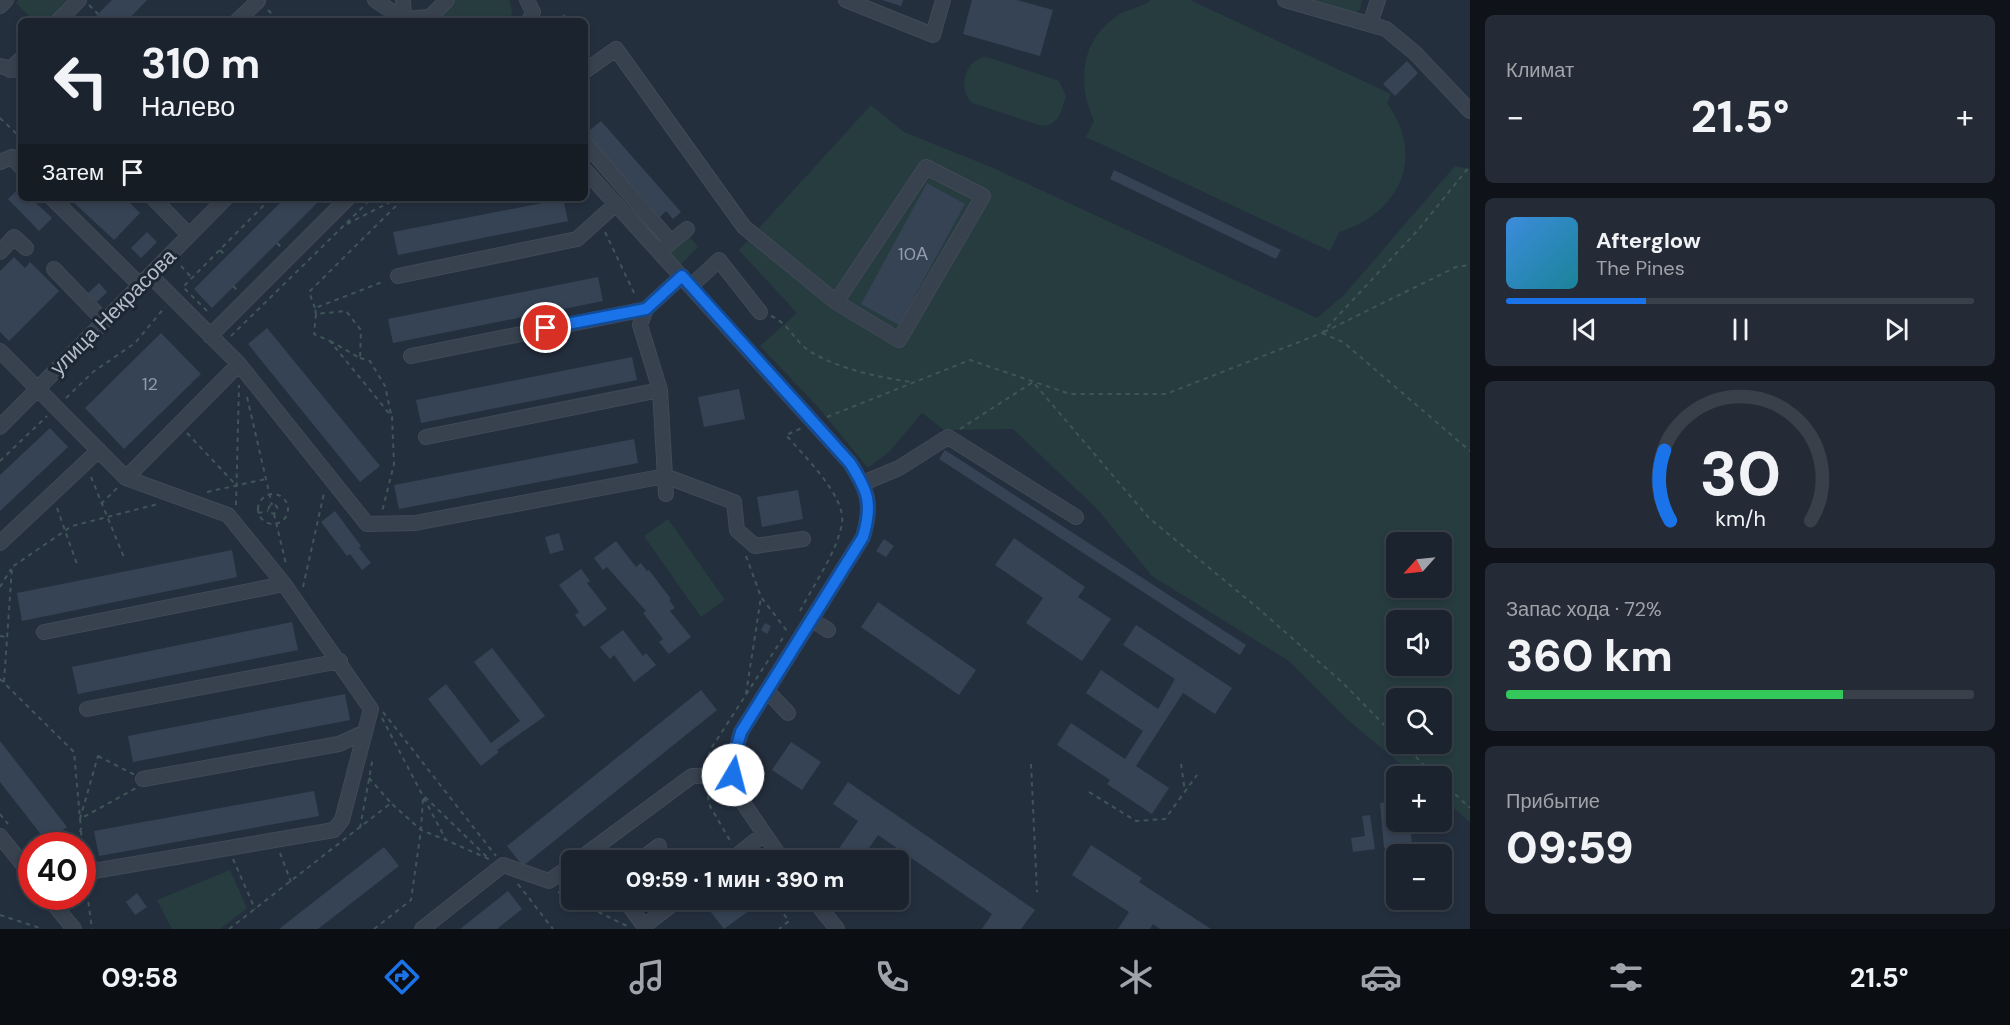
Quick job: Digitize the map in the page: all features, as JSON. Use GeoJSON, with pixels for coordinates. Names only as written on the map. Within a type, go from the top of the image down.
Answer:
{"type":"FeatureCollection","features":[{"type":"Feature","properties":{"kind":"street"},"geometry":{"type":"LineString","coordinates":[[0,6],[6,0]]}},
{"type":"Feature","properties":{"kind":"street"},"geometry":{"type":"LineString","coordinates":[[375,0],[401,18]]}},
{"type":"Feature","properties":{"kind":"street"},"geometry":{"type":"LineString","coordinates":[[404,0],[404,18]]}},
{"type":"Feature","properties":{"kind":"street"},"geometry":{"type":"LineString","coordinates":[[421,18],[430,17],[447,0]]}},
{"type":"Feature","properties":{"kind":"street"},"geometry":{"type":"LineString","coordinates":[[527,0],[533,12],[530,18]]}},
{"type":"Feature","properties":{"kind":"street"},"geometry":{"type":"LineString","coordinates":[[846,0],[933,35],[943,0]]}},
{"type":"Feature","properties":{"kind":"street"},"geometry":{"type":"LineString","coordinates":[[1285,0],[1386,29],[1415,53],[1470,111]]}},
{"type":"Feature","properties":{"kind":"street"},"geometry":{"type":"LineString","coordinates":[[1370,24],[1377,0]]}},
{"type":"Feature","properties":{"kind":"street"},"geometry":{"type":"LineString","coordinates":[[240,18],[258,1]]}},
{"type":"Feature","properties":{"kind":"street"},"geometry":{"type":"LineString","coordinates":[[62,18],[84,2]]}},
{"type":"Feature","properties":{"kind":"street"},"geometry":{"type":"LineString","coordinates":[[588,69],[616,49],[744,226],[836,302],[899,340],[983,196],[926,167],[836,302]]}},
{"type":"Feature","properties":{"kind":"street"},"geometry":{"type":"LineString","coordinates":[[588,146],[671,242]]}},
{"type":"Feature","properties":{"kind":"street"},"geometry":{"type":"LineString","coordinates":[[588,173],[850,463],[863,483],[869,500],[869,517],[863,537],[741,732],[732,764],[733,788],[775,850]]}},
{"type":"Feature","properties":{"kind":"street"},"geometry":{"type":"LineString","coordinates":[[55,201],[140,285]]}},
{"type":"Feature","properties":{"kind":"street"},"geometry":{"type":"LineString","coordinates":[[156,201],[189,235]]}},
{"type":"Feature","properties":{"kind":"street","name":"улица Некрасова"},"geometry":{"type":"LineString","coordinates":[[0,427],[223,201]]}},
{"type":"Feature","properties":{"kind":"street"},"geometry":{"type":"LineString","coordinates":[[210,336],[226,331],[345,201]]}},
{"type":"Feature","properties":{"kind":"street"},"geometry":{"type":"LineString","coordinates":[[398,276],[577,239],[616,204]]}},
{"type":"Feature","properties":{"kind":"street"},"geometry":{"type":"LineString","coordinates":[[660,252],[687,229]]}},
{"type":"Feature","properties":{"kind":"street"},"geometry":{"type":"LineString","coordinates":[[0,252],[14,237],[26,248]]}},
{"type":"Feature","properties":{"kind":"street"},"geometry":{"type":"LineString","coordinates":[[411,356],[646,309],[719,261],[760,312]]}},
{"type":"Feature","properties":{"kind":"street"},"geometry":{"type":"LineString","coordinates":[[54,269],[104,321]]}},
{"type":"Feature","properties":{"kind":"street"},"geometry":{"type":"LineString","coordinates":[[150,275],[239,364],[367,524],[415,523],[665,476],[734,502],[737,530],[755,546],[803,539]]}},
{"type":"Feature","properties":{"kind":"street"},"geometry":{"type":"LineString","coordinates":[[646,309],[640,325],[660,390],[666,494]]}},
{"type":"Feature","properties":{"kind":"street"},"geometry":{"type":"LineString","coordinates":[[0,351],[126,478],[228,515],[284,584],[340,661],[371,709],[342,820],[334,830],[96,871]]}},
{"type":"Feature","properties":{"kind":"street"},"geometry":{"type":"LineString","coordinates":[[126,478],[239,364]]}},
{"type":"Feature","properties":{"kind":"street"},"geometry":{"type":"LineString","coordinates":[[426,437],[660,390]]}},
{"type":"Feature","properties":{"kind":"street"},"geometry":{"type":"LineString","coordinates":[[863,483],[899,468],[948,437],[1076,517]]}},
{"type":"Feature","properties":{"kind":"street"},"geometry":{"type":"LineString","coordinates":[[0,543],[99,450]]}},
{"type":"Feature","properties":{"kind":"street"},"geometry":{"type":"LineString","coordinates":[[44,632],[284,584]]}},
{"type":"Feature","properties":{"kind":"street"},"geometry":{"type":"LineString","coordinates":[[812,620],[828,630]]}},
{"type":"Feature","properties":{"kind":"street"},"geometry":{"type":"LineString","coordinates":[[87,709],[340,661]]}},
{"type":"Feature","properties":{"kind":"street"},"geometry":{"type":"LineString","coordinates":[[767,692],[788,713]]}},
{"type":"Feature","properties":{"kind":"street"},"geometry":{"type":"LineString","coordinates":[[143,779],[339,744],[365,732]]}},
{"type":"Feature","properties":{"kind":"street"},"geometry":{"type":"LineString","coordinates":[[592,850],[692,776],[733,775]]}},
{"type":"Feature","properties":{"kind":"street"},"geometry":{"type":"LineString","coordinates":[[744,850],[764,834]]}},
{"type":"Feature","properties":{"kind":"street"},"geometry":{"type":"LineString","coordinates":[[0,836],[18,858]]}},
{"type":"Feature","properties":{"kind":"street"},"geometry":{"type":"LineString","coordinates":[[654,850],[659,846]]}},
{"type":"Feature","properties":{"kind":"street"},"geometry":{"type":"LineString","coordinates":[[422,929],[497,862],[549,881],[561,873]]}},
{"type":"Feature","properties":{"kind":"street"},"geometry":{"type":"LineString","coordinates":[[59,910],[74,929]]}},
{"type":"Feature","properties":{"kind":"street"},"geometry":{"type":"LineString","coordinates":[[632,910],[644,926],[665,910]]}},
{"type":"Feature","properties":{"kind":"street"},"geometry":{"type":"LineString","coordinates":[[822,910],[837,929]]}},
{"type":"Feature","properties":{"kind":"path"},"geometry":{"type":"LineString","coordinates":[[84,2],[98,14]]}},
{"type":"Feature","properties":{"kind":"path"},"geometry":{"type":"LineString","coordinates":[[0,118],[18,135]]}},
{"type":"Feature","properties":{"kind":"path"},"geometry":{"type":"LineString","coordinates":[[1322,333],[1418,230],[1470,166]]}},
{"type":"Feature","properties":{"kind":"path"},"geometry":{"type":"LineString","coordinates":[[0,461],[93,372],[135,343],[172,298],[268,201]]}},
{"type":"Feature","properties":{"kind":"path"},"geometry":{"type":"LineString","coordinates":[[226,331],[369,201]]}},
{"type":"Feature","properties":{"kind":"path"},"geometry":{"type":"LineString","coordinates":[[344,226],[392,201]]}},
{"type":"Feature","properties":{"kind":"path"},"geometry":{"type":"LineString","coordinates":[[379,523],[394,464],[392,417],[385,386],[370,361],[314,334],[316,314],[309,292],[401,201]]}},
{"type":"Feature","properties":{"kind":"path"},"geometry":{"type":"LineString","coordinates":[[599,219],[630,289],[646,309]]}},
{"type":"Feature","properties":{"kind":"path"},"geometry":{"type":"LineString","coordinates":[[220,249],[226,256]]}},
{"type":"Feature","properties":{"kind":"path"},"geometry":{"type":"LineString","coordinates":[[800,611],[842,523],[838,502],[818,472],[786,435],[970,360],[1070,394],[1166,394],[1322,333],[1456,267],[1470,265]]}},
{"type":"Feature","properties":{"kind":"path"},"geometry":{"type":"LineString","coordinates":[[181,266],[192,278]]}},
{"type":"Feature","properties":{"kind":"path"},"geometry":{"type":"LineString","coordinates":[[315,308],[398,276]]}},
{"type":"Feature","properties":{"kind":"path"},"geometry":{"type":"LineString","coordinates":[[183,287],[226,331],[239,364],[236,506]]}},
{"type":"Feature","properties":{"kind":"path"},"geometry":{"type":"LineString","coordinates":[[316,314],[346,311],[361,330],[360,358]]}},
{"type":"Feature","properties":{"kind":"path"},"geometry":{"type":"LineString","coordinates":[[760,312],[781,320],[808,350],[870,376],[913,382]]}},
{"type":"Feature","properties":{"kind":"path"},"geometry":{"type":"LineString","coordinates":[[1322,333],[1343,342],[1470,451]]}},
{"type":"Feature","properties":{"kind":"path"},"geometry":{"type":"LineString","coordinates":[[330,341],[392,417]]}},
{"type":"Feature","properties":{"kind":"path"},"geometry":{"type":"LineString","coordinates":[[948,437],[1033,382]]}},
{"type":"Feature","properties":{"kind":"path"},"geometry":{"type":"LineString","coordinates":[[1033,382],[1149,518],[1268,617],[1344,684],[1386,727]]}},
{"type":"Feature","properties":{"kind":"path"},"geometry":{"type":"LineString","coordinates":[[244,387],[272,505],[278,508],[288,506]]}},
{"type":"Feature","properties":{"kind":"path"},"geometry":{"type":"LineString","coordinates":[[179,425],[237,486]]}},
{"type":"Feature","properties":{"kind":"path"},"geometry":{"type":"LineString","coordinates":[[85,463],[125,560]]}},
{"type":"Feature","properties":{"kind":"path"},"geometry":{"type":"LineString","coordinates":[[301,596],[328,477]]}},
{"type":"Feature","properties":{"kind":"path"},"geometry":{"type":"LineString","coordinates":[[101,504],[126,478]]}},
{"type":"Feature","properties":{"kind":"path"},"geometry":{"type":"LineString","coordinates":[[205,493],[266,479]]}},
{"type":"Feature","properties":{"kind":"path"},"geometry":{"type":"LineString","coordinates":[[52,495],[78,567]]}},
{"type":"Feature","properties":{"kind":"path"},"geometry":{"type":"LineString","coordinates":[[269,495],[281,497],[288,506],[286,518],[276,524],[265,522],[258,513],[260,501],[269,495]]}},
{"type":"Feature","properties":{"kind":"path"},"geometry":{"type":"LineString","coordinates":[[0,587],[12,567],[72,526],[162,503]]}},
{"type":"Feature","properties":{"kind":"path"},"geometry":{"type":"LineString","coordinates":[[258,513],[268,510],[272,505]]}},
{"type":"Feature","properties":{"kind":"path"},"geometry":{"type":"LineString","coordinates":[[274,514],[278,508]]}},
{"type":"Feature","properties":{"kind":"path"},"geometry":{"type":"LineString","coordinates":[[268,510],[274,514],[286,567]]}},
{"type":"Feature","properties":{"kind":"path"},"geometry":{"type":"LineString","coordinates":[[745,552],[760,597],[787,631],[793,621]]}},
{"type":"Feature","properties":{"kind":"path"},"geometry":{"type":"LineString","coordinates":[[4,682],[12,567]]}},
{"type":"Feature","properties":{"kind":"path"},"geometry":{"type":"LineString","coordinates":[[745,697],[760,597]]}},
{"type":"Feature","properties":{"kind":"path"},"geometry":{"type":"LineString","coordinates":[[0,636],[7,637]]}},
{"type":"Feature","properties":{"kind":"path"},"geometry":{"type":"LineString","coordinates":[[0,679],[74,752],[81,832]]}},
{"type":"Feature","properties":{"kind":"path"},"geometry":{"type":"LineString","coordinates":[[446,840],[379,709],[497,862]]}},
{"type":"Feature","properties":{"kind":"path"},"geometry":{"type":"LineString","coordinates":[[379,726],[381,715]]}},
{"type":"Feature","properties":{"kind":"path"},"geometry":{"type":"LineString","coordinates":[[360,828],[375,747]]}},
{"type":"Feature","properties":{"kind":"path"},"geometry":{"type":"LineString","coordinates":[[1413,754],[1425,766]]}},
{"type":"Feature","properties":{"kind":"path"},"geometry":{"type":"LineString","coordinates":[[98,756],[143,779],[138,787],[80,819],[98,756]]}},
{"type":"Feature","properties":{"kind":"path"},"geometry":{"type":"LineString","coordinates":[[1031,764],[1037,892]]}},
{"type":"Feature","properties":{"kind":"path"},"geometry":{"type":"LineString","coordinates":[[1180,764],[1185,792]]}},
{"type":"Feature","properties":{"kind":"path"},"geometry":{"type":"LineString","coordinates":[[357,765],[391,803],[421,830],[497,862]]}},
{"type":"Feature","properties":{"kind":"path"},"geometry":{"type":"LineString","coordinates":[[1089,792],[1136,821],[1164,819],[1197,775]]}},
{"type":"Feature","properties":{"kind":"path"},"geometry":{"type":"LineString","coordinates":[[1452,791],[1470,808]]}},
{"type":"Feature","properties":{"kind":"path"},"geometry":{"type":"LineString","coordinates":[[423,795],[497,862]]}},
{"type":"Feature","properties":{"kind":"path"},"geometry":{"type":"LineString","coordinates":[[374,929],[411,900],[421,830],[423,795]]}},
{"type":"Feature","properties":{"kind":"path"},"geometry":{"type":"LineString","coordinates":[[229,929],[391,803]]}},
{"type":"Feature","properties":{"kind":"path"},"geometry":{"type":"LineString","coordinates":[[276,840],[291,882]]}},
{"type":"Feature","properties":{"kind":"path"},"geometry":{"type":"LineString","coordinates":[[228,848],[255,909]]}},
{"type":"Feature","properties":{"kind":"path"},"geometry":{"type":"LineString","coordinates":[[517,883],[553,929]]}},
{"type":"Feature","properties":{"kind":"path"},"geometry":{"type":"LineString","coordinates":[[552,889],[561,893]]}},
{"type":"Feature","properties":{"kind":"path"},"geometry":{"type":"LineString","coordinates":[[89,910],[92,929]]}},
{"type":"Feature","properties":{"kind":"path"},"geometry":{"type":"LineString","coordinates":[[595,910],[632,929]]}},
{"type":"Feature","properties":{"kind":"path"},"geometry":{"type":"LineString","coordinates":[[779,929],[789,921],[781,910]]}},
{"type":"Feature","properties":{"kind":"path"},"geometry":{"type":"LineString","coordinates":[[0,915],[43,929]]}},
{"type":"Feature","properties":{"kind":"green space"},"geometry":{"type":"Polygon","coordinates":[[[19,0],[73,0],[56,18],[31,18],[16,3],[19,0]]]}},
{"type":"Feature","properties":{"kind":"green space"},"geometry":{"type":"Polygon","coordinates":[[[455,0],[509,0],[512,10],[511,18],[443,18],[442,13],[455,0]]]}},
{"type":"Feature","properties":{"kind":"green space"},"geometry":{"type":"Polygon","coordinates":[[[1151,0],[1190,0],[1391,94],[1387,103],[1399,123],[1405,143],[1405,162],[1400,181],[1391,197],[1378,212],[1339,232],[1330,251],[1086,137],[1094,121],[1085,92],[1084,78],[1089,50],[1095,38],[1117,16],[1151,0]]]}},
{"type":"Feature","properties":{"kind":"green space"},"geometry":{"type":"Polygon","coordinates":[[[1303,0],[1362,0],[1360,10],[1352,14],[1303,0]]]}},
{"type":"Feature","properties":{"kind":"green space"},"geometry":{"type":"Polygon","coordinates":[[[987,57],[1059,81],[1066,96],[1056,120],[1042,126],[972,103],[965,90],[966,75],[973,63],[987,57]]]}},
{"type":"Feature","properties":{"kind":"green space"},"geometry":{"type":"Polygon","coordinates":[[[871,105],[904,132],[991,167],[1317,318],[1344,295],[1455,166],[1470,169],[1470,822],[1452,807],[1452,766],[1403,766],[1389,754],[1452,754],[1452,688],[1386,688],[1386,752],[1347,719],[1289,661],[1152,576],[1098,510],[1013,429],[944,430],[922,413],[889,452],[868,468],[818,407],[760,346],[797,313],[739,250],[871,105]]]}},
{"type":"Feature","properties":{"kind":"green space"},"geometry":{"type":"Polygon","coordinates":[[[688,235],[698,247],[680,265],[669,252],[688,235]]]}},
{"type":"Feature","properties":{"kind":"green space"},"geometry":{"type":"Polygon","coordinates":[[[668,519],[725,600],[701,617],[644,536],[668,519]]]}},
{"type":"Feature","properties":{"kind":"green space"},"geometry":{"type":"Polygon","coordinates":[[[230,870],[247,908],[220,929],[172,929],[157,900],[230,870]]]}},
{"type":"Feature","properties":{"kind":"building"},"geometry":{"type":"Polygon","coordinates":[[[112,0],[147,0],[130,18],[94,18],[112,0]]]}},
{"type":"Feature","properties":{"kind":"building"},"geometry":{"type":"Polygon","coordinates":[[[882,0],[903,0],[901,6],[882,0]]]}},
{"type":"Feature","properties":{"kind":"building"},"geometry":{"type":"Polygon","coordinates":[[[972,0],[1017,0],[1053,10],[1040,56],[963,34],[972,0]]]}},
{"type":"Feature","properties":{"kind":"building"},"geometry":{"type":"Polygon","coordinates":[[[1407,61],[1418,73],[1395,96],[1383,84],[1407,61]]]}},
{"type":"Feature","properties":{"kind":"building"},"geometry":{"type":"Polygon","coordinates":[[[601,121],[681,212],[673,219],[666,211],[660,217],[588,135],[588,131],[601,121]]]}},
{"type":"Feature","properties":{"kind":"building"},"geometry":{"type":"Polygon","coordinates":[[[1114,170],[1281,250],[1276,259],[1110,179],[1114,170]]]}},
{"type":"Feature","properties":{"kind":"building"},"geometry":{"type":"Polygon","coordinates":[[[927,183],[965,204],[899,325],[861,304],[927,183]]]}},
{"type":"Feature","properties":{"kind":"building"},"geometry":{"type":"Polygon","coordinates":[[[18,189],[18,201],[34,201],[52,218],[39,231],[8,199],[18,189]]]}},
{"type":"Feature","properties":{"kind":"building"},"geometry":{"type":"Polygon","coordinates":[[[72,201],[128,201],[140,213],[114,240],[72,201]]]}},
{"type":"Feature","properties":{"kind":"building"},"geometry":{"type":"Polygon","coordinates":[[[282,201],[319,201],[212,308],[194,289],[282,201]]]}},
{"type":"Feature","properties":{"kind":"building"},"geometry":{"type":"Polygon","coordinates":[[[553,201],[563,201],[568,221],[398,255],[393,232],[553,201]]]}},
{"type":"Feature","properties":{"kind":"building"},"geometry":{"type":"Polygon","coordinates":[[[147,232],[157,242],[141,258],[131,248],[147,232]]]}},
{"type":"Feature","properties":{"kind":"building"},"geometry":{"type":"Polygon","coordinates":[[[14,257],[25,268],[30,262],[59,291],[9,341],[0,332],[0,271],[14,257]]]}},
{"type":"Feature","properties":{"kind":"building"},"geometry":{"type":"Polygon","coordinates":[[[598,277],[603,301],[393,343],[388,319],[598,277]]]}},
{"type":"Feature","properties":{"kind":"building"},"geometry":{"type":"Polygon","coordinates":[[[99,283],[107,292],[97,302],[88,293],[99,283]]]}},
{"type":"Feature","properties":{"kind":"building"},"geometry":{"type":"Polygon","coordinates":[[[267,328],[380,466],[360,482],[248,344],[267,328]]]}},
{"type":"Feature","properties":{"kind":"building"},"geometry":{"type":"Polygon","coordinates":[[[161,333],[201,374],[124,449],[85,408],[161,333]]]}},
{"type":"Feature","properties":{"kind":"building"},"geometry":{"type":"Polygon","coordinates":[[[632,357],[637,380],[421,423],[416,400],[632,357]]]}},
{"type":"Feature","properties":{"kind":"building"},"geometry":{"type":"Polygon","coordinates":[[[739,389],[745,419],[704,427],[698,397],[739,389]]]}},
{"type":"Feature","properties":{"kind":"building"},"geometry":{"type":"Polygon","coordinates":[[[50,428],[68,447],[0,511],[0,475],[50,428]]]}},
{"type":"Feature","properties":{"kind":"building"},"geometry":{"type":"Polygon","coordinates":[[[634,439],[638,463],[399,509],[394,485],[634,439]]]}},
{"type":"Feature","properties":{"kind":"building"},"geometry":{"type":"Polygon","coordinates":[[[945,450],[1246,645],[1240,655],[939,459],[945,450]]]}},
{"type":"Feature","properties":{"kind":"building"},"geometry":{"type":"Polygon","coordinates":[[[798,490],[803,519],[762,527],[757,497],[798,490]]]}},
{"type":"Feature","properties":{"kind":"building"},"geometry":{"type":"Polygon","coordinates":[[[335,511],[371,563],[362,570],[350,554],[347,556],[321,522],[335,511]]]}},
{"type":"Feature","properties":{"kind":"building"},"geometry":{"type":"Polygon","coordinates":[[[559,533],[564,550],[550,554],[545,537],[559,533]]]}},
{"type":"Feature","properties":{"kind":"building"},"geometry":{"type":"Polygon","coordinates":[[[1014,538],[1085,587],[1078,597],[1111,619],[1082,661],[1026,623],[1043,598],[995,565],[1014,538]]]}},
{"type":"Feature","properties":{"kind":"building"},"geometry":{"type":"Polygon","coordinates":[[[884,539],[894,546],[886,557],[876,551],[884,539]]]}},
{"type":"Feature","properties":{"kind":"building"},"geometry":{"type":"Polygon","coordinates":[[[616,541],[636,567],[641,563],[647,571],[649,570],[671,599],[669,600],[675,608],[670,611],[691,637],[669,654],[659,642],[663,639],[643,613],[646,611],[607,567],[603,570],[594,558],[616,541]]]}},
{"type":"Feature","properties":{"kind":"building"},"geometry":{"type":"Polygon","coordinates":[[[232,550],[237,577],[22,621],[17,593],[232,550]]]}},
{"type":"Feature","properties":{"kind":"building"},"geometry":{"type":"Polygon","coordinates":[[[581,569],[590,581],[587,583],[607,609],[584,627],[575,615],[579,612],[559,585],[581,569]]]}},
{"type":"Feature","properties":{"kind":"building"},"geometry":{"type":"Polygon","coordinates":[[[878,602],[976,670],[959,695],[861,627],[878,602]]]}},
{"type":"Feature","properties":{"kind":"building"},"geometry":{"type":"Polygon","coordinates":[[[292,622],[298,650],[78,694],[72,667],[292,622]]]}},
{"type":"Feature","properties":{"kind":"building"},"geometry":{"type":"Polygon","coordinates":[[[765,623],[771,626],[767,634],[761,630],[765,623]]]}},
{"type":"Feature","properties":{"kind":"building"},"geometry":{"type":"Polygon","coordinates":[[[1136,625],[1232,688],[1215,714],[1183,693],[1136,766],[1169,788],[1152,814],[1107,784],[1110,780],[1057,745],[1071,723],[1125,759],[1143,731],[1086,693],[1101,670],[1158,709],[1175,679],[1123,645],[1136,625]]]}},
{"type":"Feature","properties":{"kind":"building"},"geometry":{"type":"Polygon","coordinates":[[[623,630],[643,656],[646,653],[656,665],[634,682],[614,655],[610,659],[600,647],[623,630]]]}},
{"type":"Feature","properties":{"kind":"building"},"geometry":{"type":"Polygon","coordinates":[[[492,648],[545,716],[497,750],[499,752],[481,766],[428,699],[446,684],[491,743],[520,721],[474,662],[492,648]]]}},
{"type":"Feature","properties":{"kind":"building"},"geometry":{"type":"Polygon","coordinates":[[[701,690],[717,710],[523,866],[507,846],[701,690]]]}},
{"type":"Feature","properties":{"kind":"building"},"geometry":{"type":"Polygon","coordinates":[[[345,694],[350,720],[133,762],[128,736],[345,694]]]}},
{"type":"Feature","properties":{"kind":"building"},"geometry":{"type":"Polygon","coordinates":[[[0,741],[67,827],[60,832],[39,832],[0,782],[0,741]]]}},
{"type":"Feature","properties":{"kind":"building"},"geometry":{"type":"Polygon","coordinates":[[[791,742],[821,762],[802,790],[772,770],[791,742]]]}},
{"type":"Feature","properties":{"kind":"building"},"geometry":{"type":"Polygon","coordinates":[[[848,782],[1035,910],[1021,929],[982,929],[992,914],[909,856],[909,850],[900,850],[878,835],[868,850],[838,850],[858,821],[833,804],[848,782]]]}},
{"type":"Feature","properties":{"kind":"building"},"geometry":{"type":"Polygon","coordinates":[[[314,791],[319,816],[99,856],[94,831],[314,791]]]}},
{"type":"Feature","properties":{"kind":"building"},"geometry":{"type":"Polygon","coordinates":[[[1386,802],[1386,832],[1411,832],[1412,844],[1386,844],[1384,848],[1380,803],[1386,802]]]}},
{"type":"Feature","properties":{"kind":"building"},"geometry":{"type":"Polygon","coordinates":[[[1370,815],[1375,849],[1353,852],[1351,838],[1365,836],[1362,816],[1370,815]]]}},
{"type":"Feature","properties":{"kind":"building"},"geometry":{"type":"Polygon","coordinates":[[[1091,845],[1142,878],[1139,882],[1211,929],[1160,929],[1153,924],[1150,929],[1118,929],[1129,912],[1072,875],[1091,845]]]}},
{"type":"Feature","properties":{"kind":"building"},"geometry":{"type":"Polygon","coordinates":[[[384,847],[399,866],[318,929],[279,929],[384,847]]]}},
{"type":"Feature","properties":{"kind":"building"},"geometry":{"type":"Polygon","coordinates":[[[508,891],[522,909],[497,929],[460,929],[508,891]]]}},
{"type":"Feature","properties":{"kind":"building"},"geometry":{"type":"Polygon","coordinates":[[[137,893],[147,907],[135,915],[126,902],[137,893]]]}},
{"type":"Feature","properties":{"kind":"building"},"geometry":{"type":"Polygon","coordinates":[[[709,910],[750,910],[724,929],[709,910]]]}},
{"type":"Feature","properties":{"kind":"route"},"geometry":{"type":"LineString","coordinates":[[546,328],[646,309],[682,276],[850,463],[863,483],[869,500],[869,517],[863,537],[741,732],[732,764],[733,775]]}}]}
